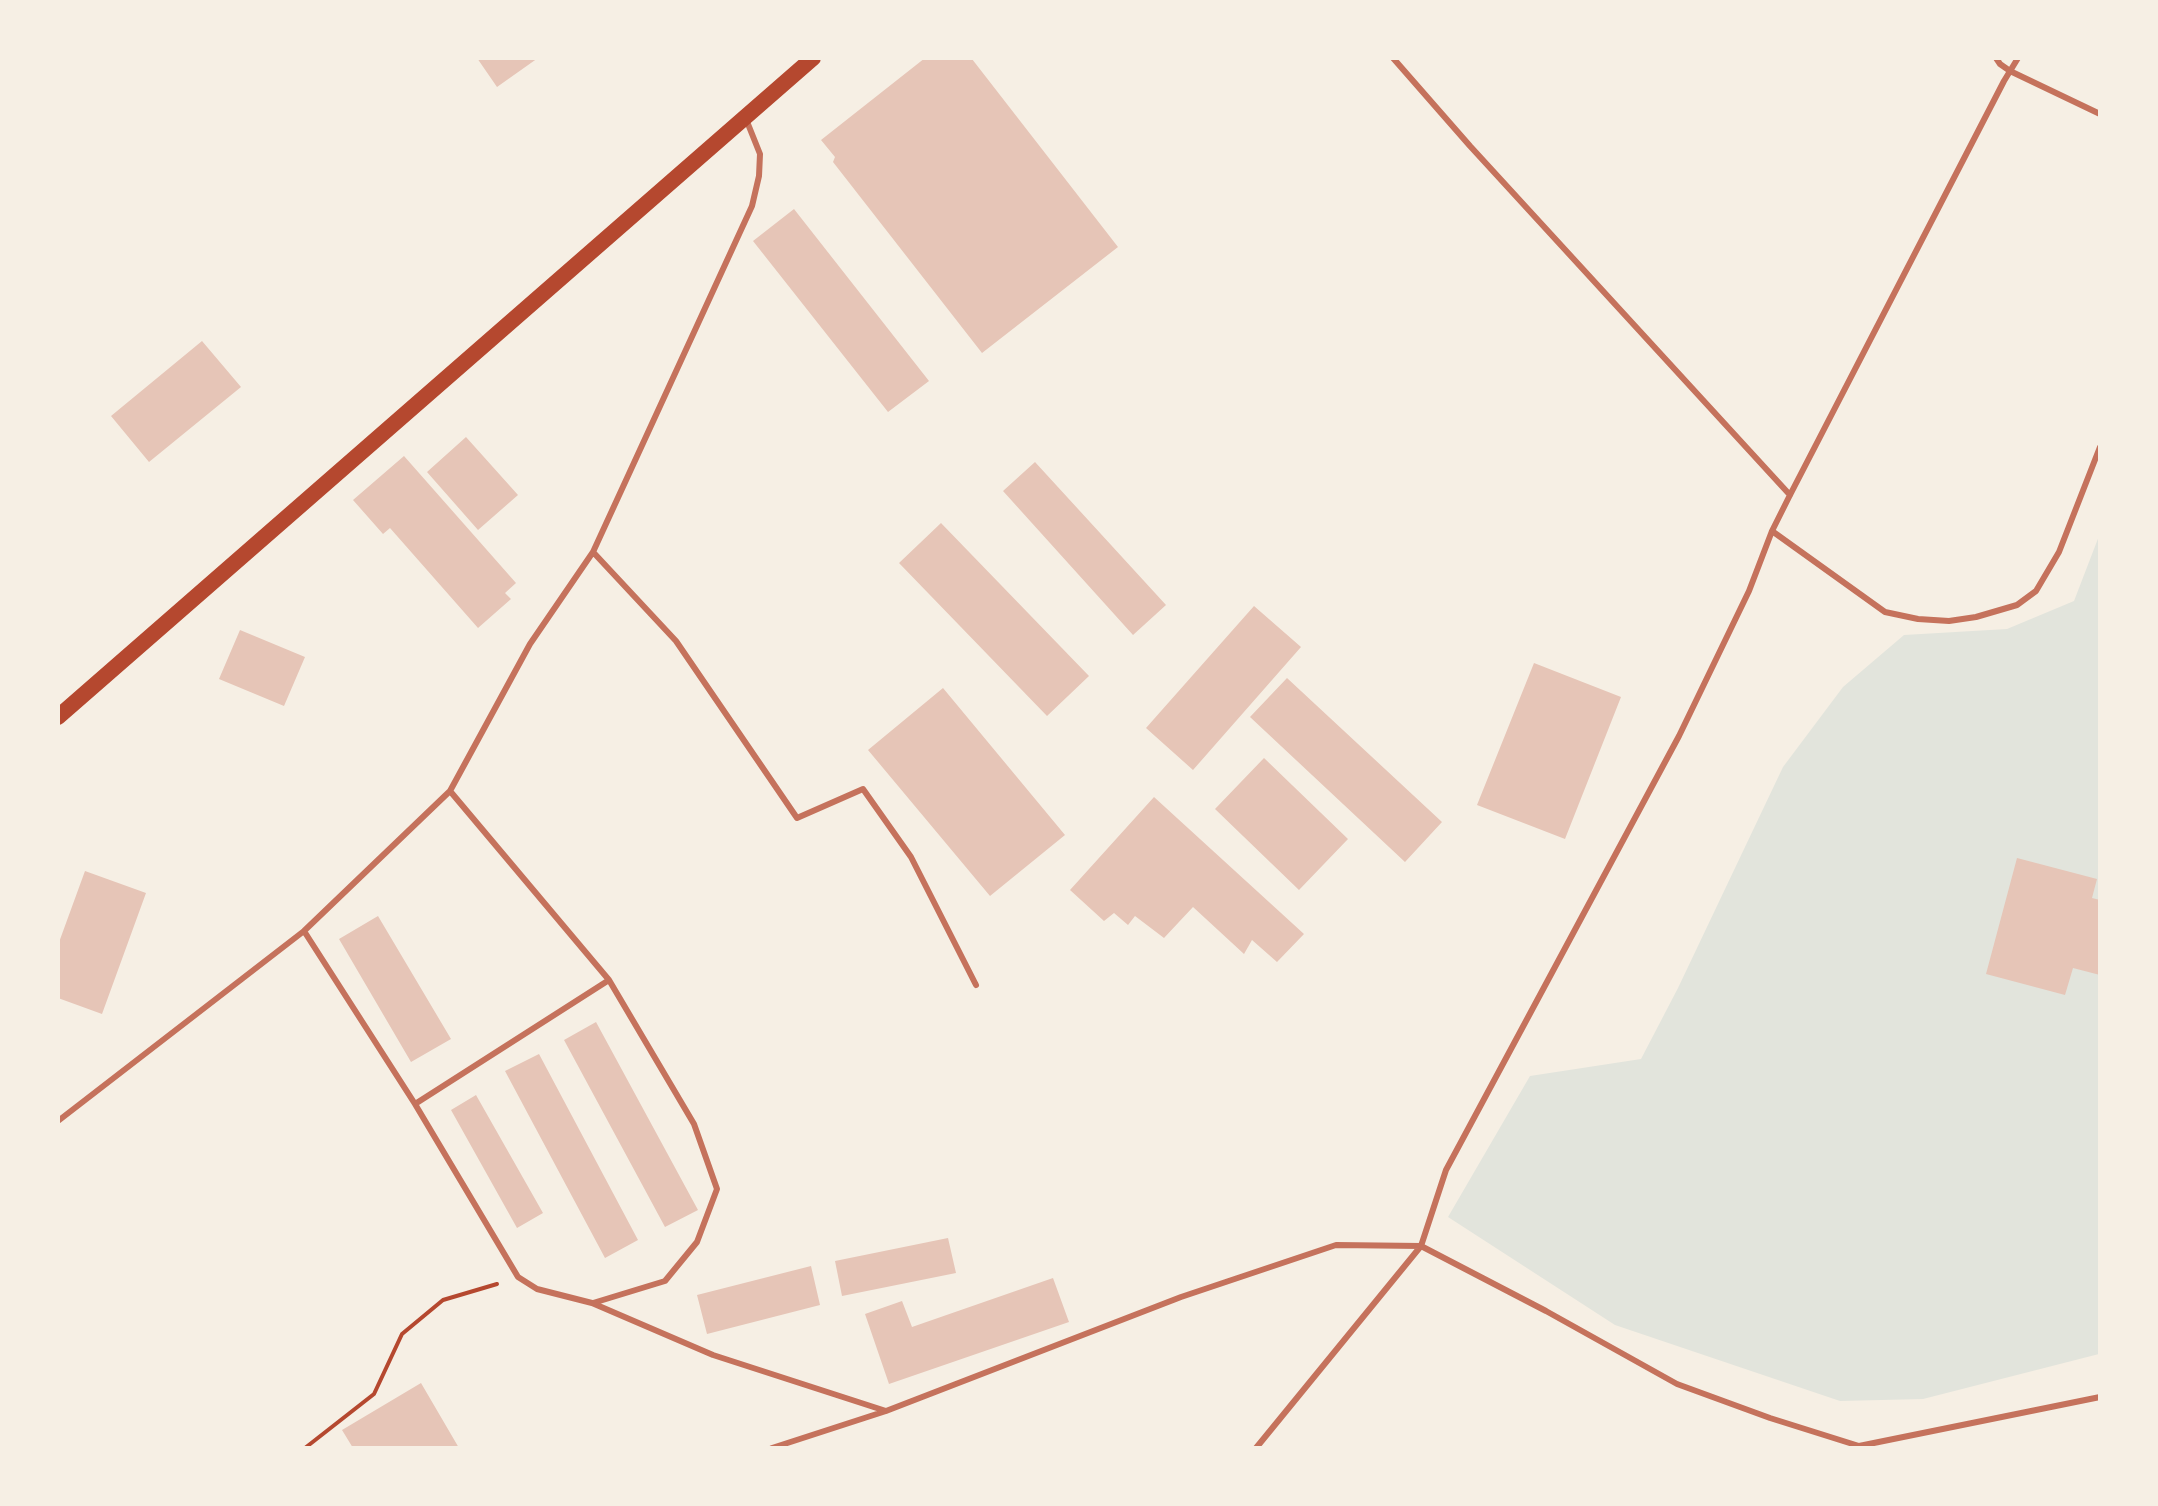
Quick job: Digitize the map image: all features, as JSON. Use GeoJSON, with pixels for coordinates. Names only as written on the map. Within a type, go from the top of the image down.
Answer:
{"type":"FeatureCollection","features":[{"type":"Feature","properties":{"kind":"highway"},"geometry":{"type":"LineString","coordinates":[[58,717],[813,58]]}},
{"type":"Feature","properties":{"kind":"street"},"geometry":{"type":"LineString","coordinates":[[1393,58],[1470,146],[1790,495]]}},
{"type":"Feature","properties":{"kind":"street"},"geometry":{"type":"LineString","coordinates":[[1996,58],[2010,71],[2100,114]]}},
{"type":"Feature","properties":{"kind":"street"},"geometry":{"type":"LineString","coordinates":[[1256,1448],[1421,1246],[1446,1170],[1679,736],[1749,591],[1772,531],[1790,495],[2018,58]]}},
{"type":"Feature","properties":{"kind":"street"},"geometry":{"type":"LineString","coordinates":[[58,1121],[304,931],[450,791],[530,644],[593,552],[752,206],[759,176],[760,154],[745,118]]}},
{"type":"Feature","properties":{"kind":"street"},"geometry":{"type":"LineString","coordinates":[[1772,531],[1885,612],[1918,619],[1949,621],[1976,616],[2017,605],[2036,591],[2059,552],[2100,447]]}},
{"type":"Feature","properties":{"kind":"street"},"geometry":{"type":"LineString","coordinates":[[593,552],[676,641],[797,818],[863,789],[910,857],[976,985]]}},
{"type":"Feature","properties":{"kind":"street"},"geometry":{"type":"LineString","coordinates":[[450,791],[609,980],[694,1124],[717,1189],[697,1242],[665,1281],[592,1303]]}},
{"type":"Feature","properties":{"kind":"street"},"geometry":{"type":"LineString","coordinates":[[304,931],[415,1104],[518,1277],[537,1289],[592,1303],[713,1355],[886,1411]]}},
{"type":"Feature","properties":{"kind":"street"},"geometry":{"type":"LineString","coordinates":[[415,1104],[609,980]]}},
{"type":"Feature","properties":{"kind":"street"},"geometry":{"type":"LineString","coordinates":[[772,1448],[886,1411],[1182,1297],[1336,1245],[1421,1246],[1546,1311],[1677,1384],[1858,1447],[2100,1396]]}},
{"type":"Feature","properties":{"kind":"path"},"geometry":{"type":"LineString","coordinates":[[305,1448],[374,1394],[402,1334],[443,1300],[518,1277]]}},
{"type":"Feature","properties":{"kind":"shaded area"},"geometry":{"type":"Polygon","coordinates":[[[2099,536],[2099,1354],[1923,1399],[1840,1401],[1615,1325],[1448,1217],[1530,1076],[1641,1059],[1678,988],[1783,767],[1843,687],[1904,635],[2007,629],[2074,601],[2099,536]]]}},
{"type":"Feature","properties":{"kind":"building"},"geometry":{"type":"Polygon","coordinates":[[[477,58],[538,58],[497,87],[477,58]]]}},
{"type":"Feature","properties":{"kind":"building"},"geometry":{"type":"Polygon","coordinates":[[[925,58],[972,59],[1118,247],[982,353],[833,162],[835,157],[821,140],[925,58]]]}},
{"type":"Feature","properties":{"kind":"building"},"geometry":{"type":"Polygon","coordinates":[[[794,209],[929,381],[888,412],[753,241],[794,209]]]}},
{"type":"Feature","properties":{"kind":"building"},"geometry":{"type":"Polygon","coordinates":[[[202,341],[241,387],[149,462],[111,416],[202,341]]]}},
{"type":"Feature","properties":{"kind":"building"},"geometry":{"type":"Polygon","coordinates":[[[466,437],[518,495],[478,530],[427,472],[466,437]]]}},
{"type":"Feature","properties":{"kind":"building"},"geometry":{"type":"Polygon","coordinates":[[[404,456],[516,583],[505,593],[511,599],[478,628],[390,528],[383,534],[353,500],[404,456]]]}},
{"type":"Feature","properties":{"kind":"building"},"geometry":{"type":"Polygon","coordinates":[[[1035,462],[1166,605],[1133,635],[1003,491],[1035,462]]]}},
{"type":"Feature","properties":{"kind":"building"},"geometry":{"type":"Polygon","coordinates":[[[941,523],[1089,676],[1047,716],[899,563],[941,523]]]}},
{"type":"Feature","properties":{"kind":"building"},"geometry":{"type":"Polygon","coordinates":[[[1254,606],[1301,647],[1193,770],[1146,728],[1254,606]]]}},
{"type":"Feature","properties":{"kind":"building"},"geometry":{"type":"Polygon","coordinates":[[[240,630],[305,657],[284,706],[219,679],[240,630]]]}},
{"type":"Feature","properties":{"kind":"building"},"geometry":{"type":"Polygon","coordinates":[[[1534,663],[1621,697],[1565,839],[1477,805],[1534,663]]]}},
{"type":"Feature","properties":{"kind":"building"},"geometry":{"type":"Polygon","coordinates":[[[1287,678],[1442,822],[1405,862],[1250,717],[1287,678]]]}},
{"type":"Feature","properties":{"kind":"building"},"geometry":{"type":"Polygon","coordinates":[[[943,688],[1065,835],[990,896],[868,750],[943,688]]]}},
{"type":"Feature","properties":{"kind":"building"},"geometry":{"type":"Polygon","coordinates":[[[1264,758],[1348,839],[1299,890],[1215,809],[1264,758]]]}},
{"type":"Feature","properties":{"kind":"building"},"geometry":{"type":"Polygon","coordinates":[[[1154,797],[1304,934],[1277,962],[1252,940],[1244,954],[1193,907],[1164,938],[1135,916],[1128,925],[1114,913],[1104,921],[1070,890],[1154,797]]]}},
{"type":"Feature","properties":{"kind":"building"},"geometry":{"type":"Polygon","coordinates":[[[2017,858],[2097,879],[2092,898],[2100,900],[2100,975],[2073,968],[2065,995],[1986,974],[2017,858]]]}},
{"type":"Feature","properties":{"kind":"building"},"geometry":{"type":"Polygon","coordinates":[[[85,871],[146,893],[102,1014],[58,998],[58,945],[85,871]]]}},
{"type":"Feature","properties":{"kind":"building"},"geometry":{"type":"Polygon","coordinates":[[[378,916],[451,1039],[411,1062],[339,939],[378,916]]]}},
{"type":"Feature","properties":{"kind":"building"},"geometry":{"type":"Polygon","coordinates":[[[596,1022],[698,1210],[665,1227],[564,1040],[596,1022]]]}},
{"type":"Feature","properties":{"kind":"building"},"geometry":{"type":"Polygon","coordinates":[[[539,1054],[638,1240],[605,1258],[505,1071],[539,1054]]]}},
{"type":"Feature","properties":{"kind":"building"},"geometry":{"type":"Polygon","coordinates":[[[476,1095],[543,1213],[517,1228],[451,1110],[476,1095]]]}},
{"type":"Feature","properties":{"kind":"building"},"geometry":{"type":"Polygon","coordinates":[[[948,1238],[956,1273],[842,1296],[835,1261],[948,1238]]]}},
{"type":"Feature","properties":{"kind":"building"},"geometry":{"type":"Polygon","coordinates":[[[811,1266],[820,1305],[707,1334],[697,1295],[811,1266]]]}},
{"type":"Feature","properties":{"kind":"building"},"geometry":{"type":"Polygon","coordinates":[[[1053,1278],[1069,1322],[889,1384],[865,1314],[902,1301],[912,1327],[1053,1278]]]}},
{"type":"Feature","properties":{"kind":"building"},"geometry":{"type":"Polygon","coordinates":[[[421,1383],[459,1448],[353,1448],[342,1430],[421,1383]]]}}]}
